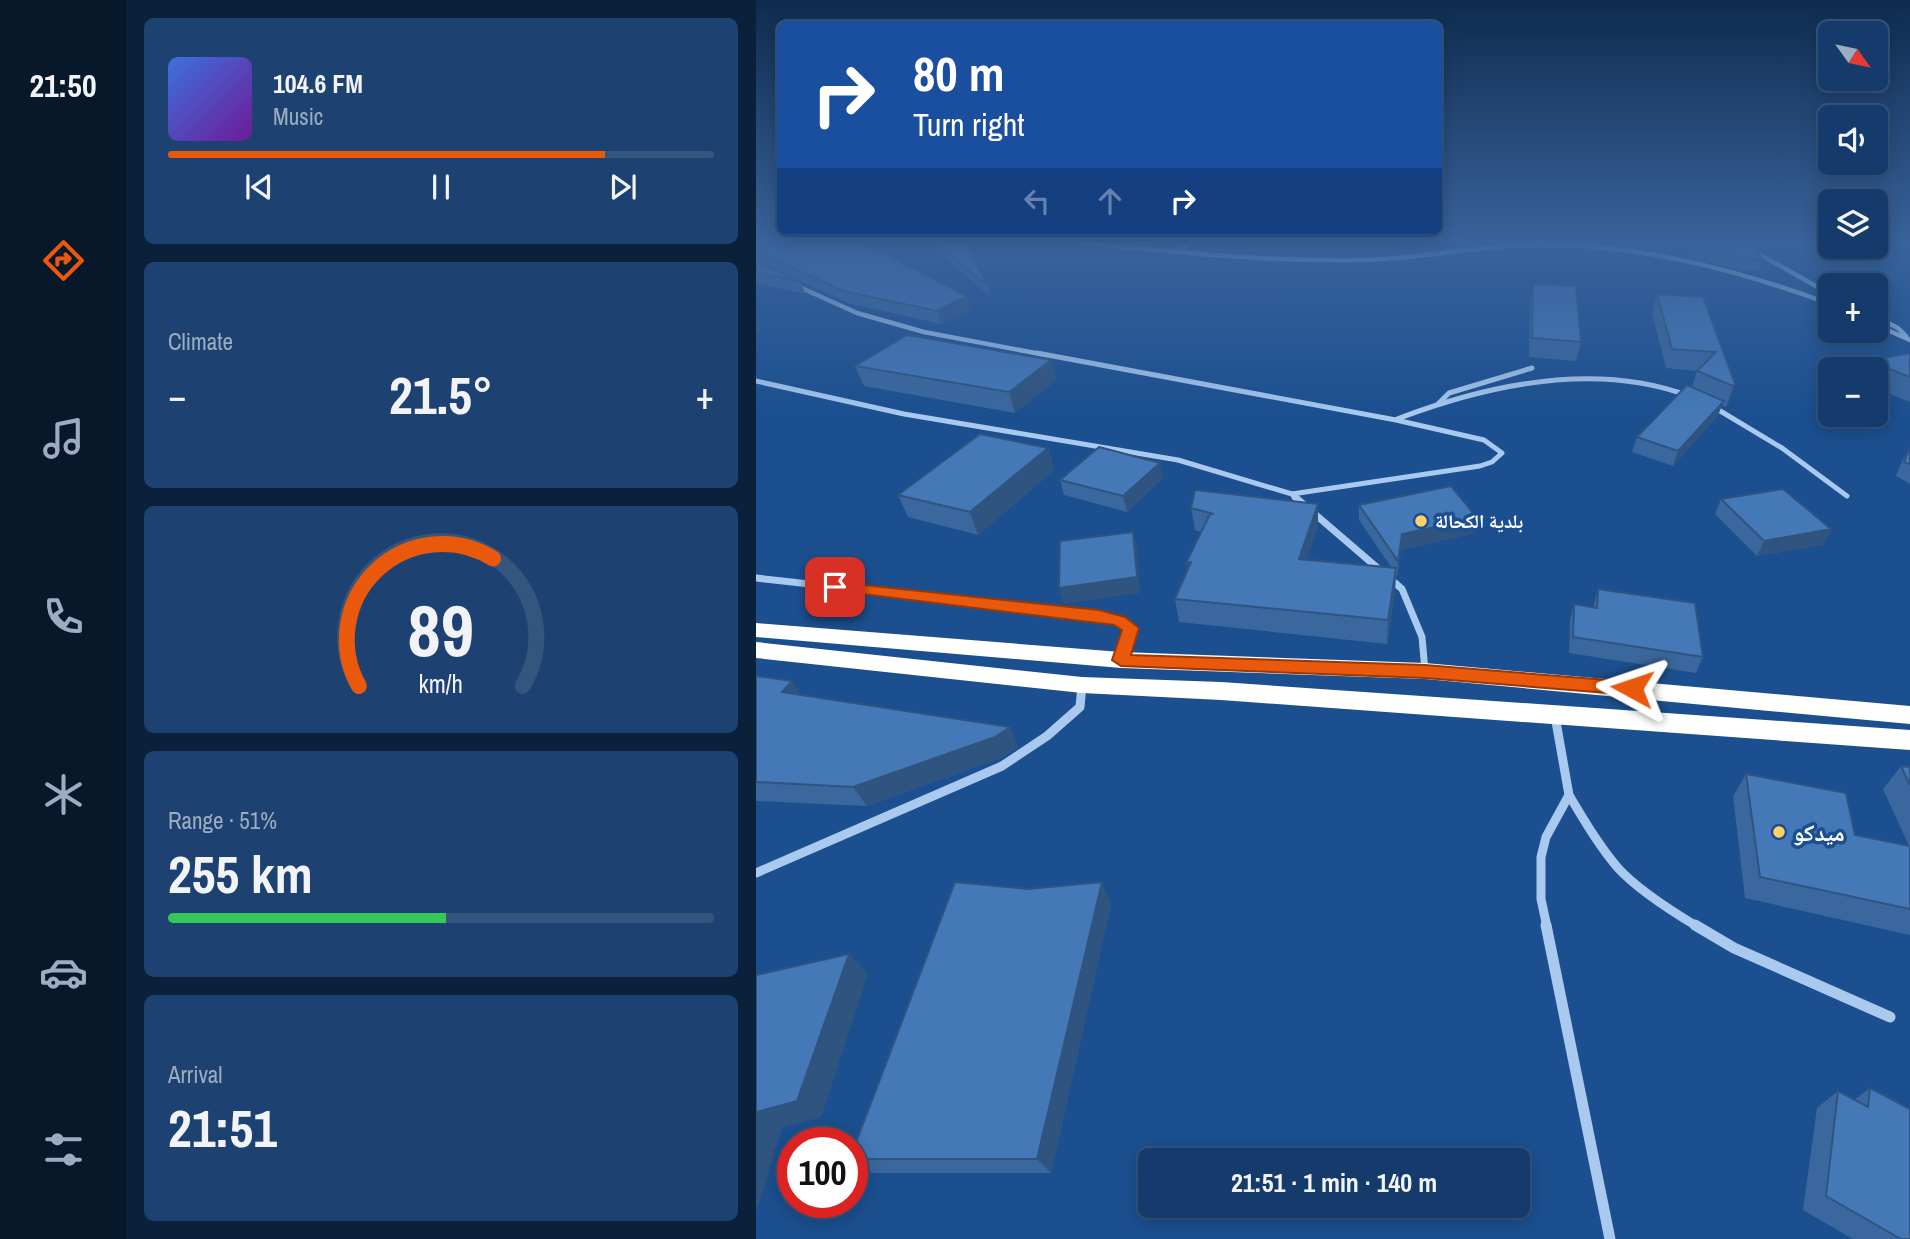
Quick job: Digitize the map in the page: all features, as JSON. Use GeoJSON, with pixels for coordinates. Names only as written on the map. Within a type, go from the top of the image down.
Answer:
{"type":"FeatureCollection","features":[{"type":"Feature","properties":{"kind":"highway"},"geometry":{"type":"LineString","coordinates":[[756,631],[1121,660],[1425,671],[1910,715]]}},
{"type":"Feature","properties":{"kind":"highway"},"geometry":{"type":"LineString","coordinates":[[756,650],[1082,685],[1221,691],[1910,740]]}},
{"type":"Feature","properties":{"kind":"street"},"geometry":{"type":"LineString","coordinates":[[830,301],[857,313],[948,338],[1396,420],[1484,440],[1502,453],[1499,459],[1471,468],[1292,494]]}},
{"type":"Feature","properties":{"kind":"street"},"geometry":{"type":"LineString","coordinates":[[1888,323],[1898,328],[1907,339]]}},
{"type":"Feature","properties":{"kind":"street"},"geometry":{"type":"LineString","coordinates":[[1888,330],[1907,339]]}},
{"type":"Feature","properties":{"kind":"street"},"geometry":{"type":"LineString","coordinates":[[1437,405],[1449,393],[1532,368]]}},
{"type":"Feature","properties":{"kind":"street"},"geometry":{"type":"LineString","coordinates":[[1396,420],[1437,405],[1578,379],[1600,377],[1644,382],[1680,392],[1738,420],[1808,465],[1847,496]]}},
{"type":"Feature","properties":{"kind":"street"},"geometry":{"type":"LineString","coordinates":[[756,380],[904,414],[1178,460],[1292,494],[1402,589],[1422,637],[1425,671]]}},
{"type":"Feature","properties":{"kind":"street"},"geometry":{"type":"LineString","coordinates":[[756,578],[1099,616],[1119,621],[1130,628],[1121,660]]}},
{"type":"Feature","properties":{"kind":"street"},"geometry":{"type":"LineString","coordinates":[[756,873],[934,798],[1002,766],[1047,736],[1080,707],[1082,685]]}},
{"type":"Feature","properties":{"kind":"street"},"geometry":{"type":"LineString","coordinates":[[1554,714],[1569,795],[1592,833],[1620,870],[1678,915],[1734,948],[1890,1017]]}},
{"type":"Feature","properties":{"kind":"street"},"geometry":{"type":"LineString","coordinates":[[1569,795],[1546,837],[1541,858],[1541,899],[1610,1239]]}},
{"type":"Feature","properties":{"kind":"building"},"geometry":{"type":"Polygon","coordinates":[[[889,301],[957,301],[937,311],[889,301]]]}},
{"type":"Feature","properties":{"kind":"building"},"geometry":{"type":"Polygon","coordinates":[[[1533,301],[1577,301],[1581,342],[1532,338],[1533,301]]]}},
{"type":"Feature","properties":{"kind":"building"},"geometry":{"type":"Polygon","coordinates":[[[1659,301],[1704,301],[1735,384],[1733,386],[1697,371],[1716,352],[1672,349],[1659,301]]]}},
{"type":"Feature","properties":{"kind":"building"},"geometry":{"type":"Polygon","coordinates":[[[907,335],[1051,360],[1009,392],[855,366],[907,335]]]}},
{"type":"Feature","properties":{"kind":"building"},"geometry":{"type":"Polygon","coordinates":[[[1910,353],[1910,377],[1888,368],[1888,357],[1910,353]]]}},
{"type":"Feature","properties":{"kind":"building"},"geometry":{"type":"Polygon","coordinates":[[[1687,385],[1724,401],[1678,451],[1637,437],[1687,385]]]}},
{"type":"Feature","properties":{"kind":"building"},"geometry":{"type":"Polygon","coordinates":[[[980,434],[1048,448],[970,512],[898,495],[980,434]]]}},
{"type":"Feature","properties":{"kind":"building"},"geometry":{"type":"Polygon","coordinates":[[[1099,447],[1160,463],[1123,496],[1060,480],[1099,447]]]}},
{"type":"Feature","properties":{"kind":"building"},"geometry":{"type":"Polygon","coordinates":[[[1910,447],[1910,464],[1904,462],[1910,447]]]}},
{"type":"Feature","properties":{"kind":"building"},"geometry":{"type":"Polygon","coordinates":[[[1451,486],[1477,518],[1402,534],[1398,561],[1359,505],[1451,486]]]}},
{"type":"Feature","properties":{"kind":"building"},"geometry":{"type":"Polygon","coordinates":[[[1783,489],[1831,529],[1764,541],[1721,499],[1783,489]]]}},
{"type":"Feature","properties":{"kind":"building"},"geometry":{"type":"Polygon","coordinates":[[[1195,490],[1318,504],[1299,559],[1396,568],[1388,620],[1175,599],[1191,562],[1186,563],[1210,514],[1214,514],[1191,508],[1195,490]]]}},
{"type":"Feature","properties":{"kind":"building"},"geometry":{"type":"Polygon","coordinates":[[[1133,532],[1137,577],[1059,588],[1060,541],[1133,532]]]}},
{"type":"Feature","properties":{"kind":"building"},"geometry":{"type":"Polygon","coordinates":[[[1598,589],[1695,603],[1703,657],[1573,637],[1574,604],[1597,608],[1598,589]]]}},
{"type":"Feature","properties":{"kind":"building"},"geometry":{"type":"Polygon","coordinates":[[[756,676],[792,681],[782,692],[1010,727],[995,737],[853,787],[756,782],[756,676]]]}},
{"type":"Feature","properties":{"kind":"building"},"geometry":{"type":"Polygon","coordinates":[[[1901,766],[1910,767],[1910,785],[1901,766]]]}},
{"type":"Feature","properties":{"kind":"building"},"geometry":{"type":"Polygon","coordinates":[[[1746,774],[1846,793],[1855,835],[1910,846],[1910,909],[1760,877],[1746,774]]]}},
{"type":"Feature","properties":{"kind":"building"},"geometry":{"type":"Polygon","coordinates":[[[955,882],[1028,889],[1102,882],[1037,1159],[868,1159],[868,1127],[862,1127],[955,882]]]}},
{"type":"Feature","properties":{"kind":"building"},"geometry":{"type":"Polygon","coordinates":[[[849,954],[797,1101],[757,1112],[756,1115],[756,975],[849,954]]]}},
{"type":"Feature","properties":{"kind":"building"},"geometry":{"type":"Polygon","coordinates":[[[1870,1088],[1910,1109],[1910,1239],[1901,1239],[1826,1196],[1838,1091],[1868,1107],[1870,1088]]]}},
{"type":"Feature","properties":{"kind":"place","name":"بلدية الكحالة"},"geometry":{"type":"Point","coordinates":[1421,521]}},
{"type":"Feature","properties":{"kind":"place","name":"ميدكو"},"geometry":{"type":"Point","coordinates":[1779,832]}},
{"type":"Feature","properties":{"kind":"route"},"geometry":{"type":"LineString","coordinates":[[835,587],[1099,616],[1119,621],[1130,628],[1121,660],[1425,671],[1632,688]]}}]}
